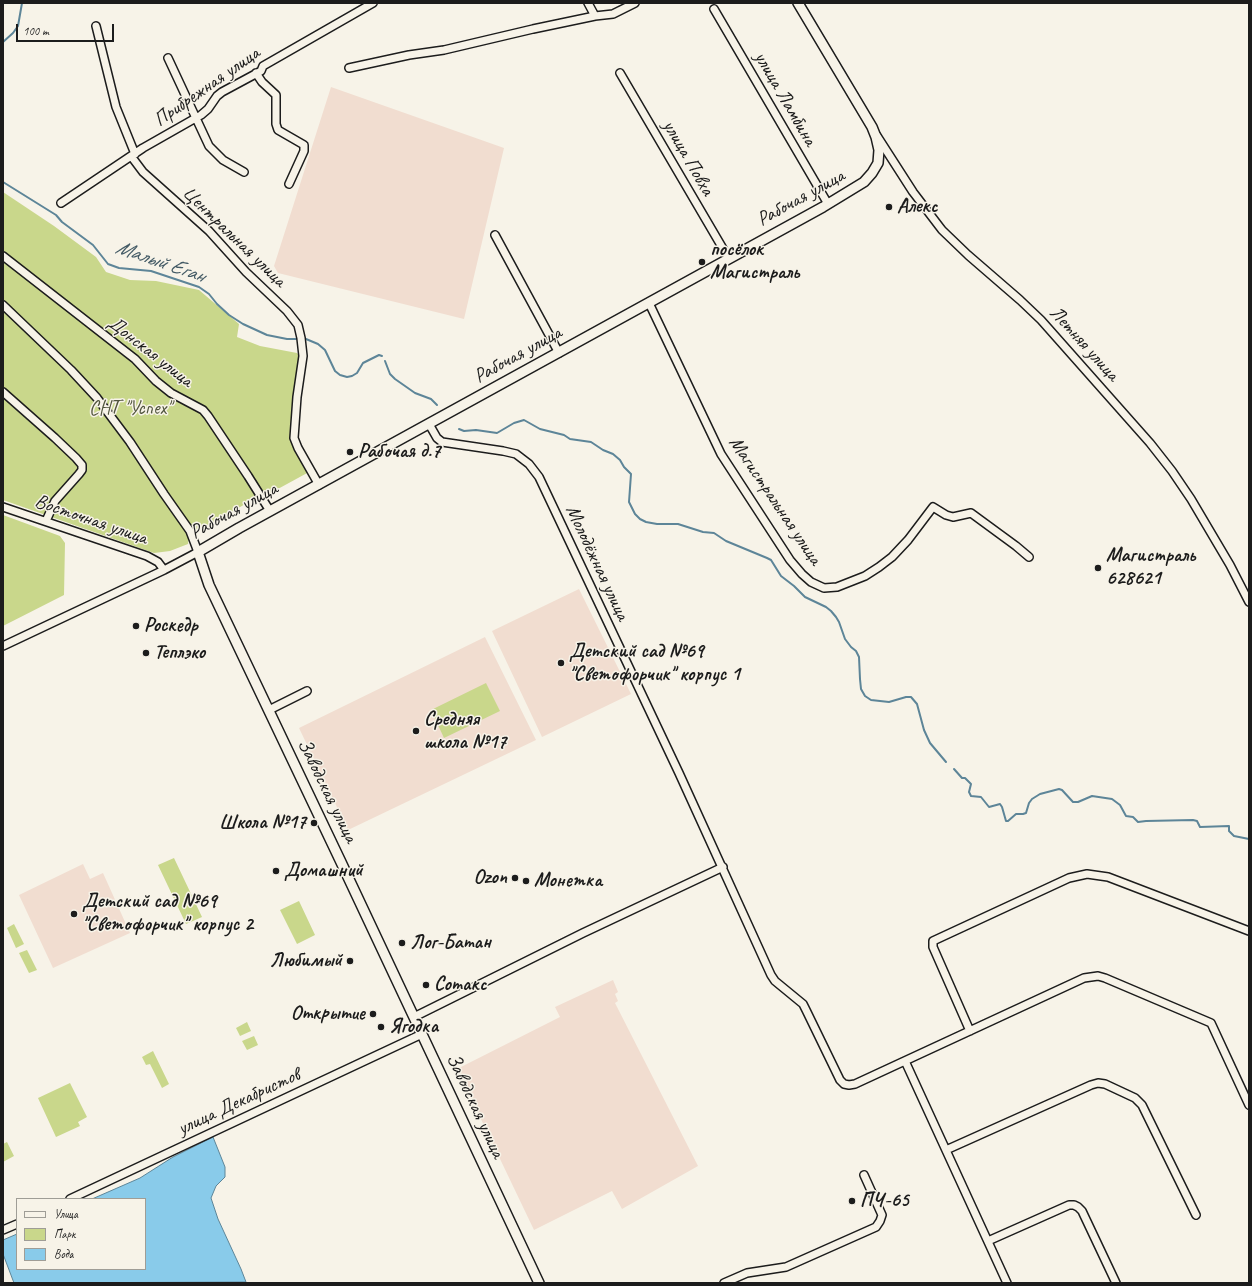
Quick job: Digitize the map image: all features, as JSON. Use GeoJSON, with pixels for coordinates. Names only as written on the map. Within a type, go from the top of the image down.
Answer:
{"type":"FeatureCollection","features":[{"type":"Feature","properties":{"kind":"street","name":"Прибрежная улица"},"geometry":{"type":"LineString","coordinates":[[61,202],[133,155],[196,118],[208,109],[217,96],[222,92],[263,69],[263,66],[373,3]]}},
{"type":"Feature","properties":{"kind":"street"},"geometry":{"type":"LineString","coordinates":[[588,3],[595,16]]}},
{"type":"Feature","properties":{"kind":"street"},"geometry":{"type":"LineString","coordinates":[[349,68],[409,55],[444,50],[595,16],[613,14],[635,3]]}},
{"type":"Feature","properties":{"kind":"street","name":"Рабочая улица"},"geometry":{"type":"LineString","coordinates":[[3,646],[164,570],[198,552],[859,186],[876,168],[879,150],[876,137],[872,127],[798,3]]}},
{"type":"Feature","properties":{"kind":"street","name":"улица Ламбина"},"geometry":{"type":"LineString","coordinates":[[714,9],[828,204]]}},
{"type":"Feature","properties":{"kind":"street","name":"Центральная улица"},"geometry":{"type":"LineString","coordinates":[[96,26],[116,107],[133,155],[143,172],[209,231],[246,272],[290,315],[298,325],[303,348],[303,366],[297,397],[294,438],[318,485]]}},
{"type":"Feature","properties":{"kind":"street"},"geometry":{"type":"LineString","coordinates":[[168,58],[209,146],[223,160],[244,172]]}},
{"type":"Feature","properties":{"kind":"street"},"geometry":{"type":"LineString","coordinates":[[256,73],[262,82],[276,95],[276,124],[278,130],[302,143],[304,148],[289,184]]}},
{"type":"Feature","properties":{"kind":"street","name":"улица Повха"},"geometry":{"type":"LineString","coordinates":[[620,73],[729,259]]}},
{"type":"Feature","properties":{"kind":"street","name":"Летняя улица"},"geometry":{"type":"LineString","coordinates":[[872,127],[900,174],[926,211],[942,230],[1041,320],[1121,409],[1159,454],[1184,488],[1211,531],[1249,602]]}},
{"type":"Feature","properties":{"kind":"street"},"geometry":{"type":"LineString","coordinates":[[495,235],[559,353]]}},
{"type":"Feature","properties":{"kind":"street","name":"Донская улица"},"geometry":{"type":"LineString","coordinates":[[3,256],[130,356],[171,393],[203,410],[244,469],[270,511]]}},
{"type":"Feature","properties":{"kind":"street","name":"Магистральная улица"},"geometry":{"type":"LineString","coordinates":[[649,303],[721,454],[790,560],[811,582],[824,588],[837,587],[852,582],[870,573],[892,557],[908,540],[933,507],[946,515],[953,517],[971,513],[1029,557]]}},
{"type":"Feature","properties":{"kind":"street"},"geometry":{"type":"LineString","coordinates":[[3,305],[71,370],[97,398],[130,442],[190,531],[198,552]]}},
{"type":"Feature","properties":{"kind":"street"},"geometry":{"type":"LineString","coordinates":[[3,392],[55,438],[82,465],[82,470],[55,501],[46,521]]}},
{"type":"Feature","properties":{"kind":"street","name":"Молодёжная улица"},"geometry":{"type":"LineString","coordinates":[[429,424],[437,438],[442,442],[516,454],[529,464],[539,477],[723,867],[771,975],[775,981],[802,1004],[840,1080],[844,1084],[855,1084],[1084,978],[1098,976],[1211,1023],[1249,1105]]}},
{"type":"Feature","properties":{"kind":"street"},"geometry":{"type":"LineString","coordinates":[[3,516],[6,508]]}},
{"type":"Feature","properties":{"kind":"street","name":"Восточная улица"},"geometry":{"type":"LineString","coordinates":[[6,508],[147,556],[158,562],[164,570]]}},
{"type":"Feature","properties":{"kind":"street","name":"Заводская улица"},"geometry":{"type":"LineString","coordinates":[[198,552],[209,585],[539,1283]]}},
{"type":"Feature","properties":{"kind":"street"},"geometry":{"type":"LineString","coordinates":[[269,710],[307,690]]}},
{"type":"Feature","properties":{"kind":"street"},"geometry":{"type":"LineString","coordinates":[[414,1017],[583,933],[723,867]]}},
{"type":"Feature","properties":{"kind":"street"},"geometry":{"type":"LineString","coordinates":[[970,1031],[933,947],[933,941],[1069,878],[1088,874],[1108,877],[1249,931]]}},
{"type":"Feature","properties":{"kind":"street","name":"улица Декабристов"},"geometry":{"type":"LineString","coordinates":[[72,1198],[422,1034]]}},
{"type":"Feature","properties":{"kind":"street"},"geometry":{"type":"LineString","coordinates":[[905,1061],[1007,1283]]}},
{"type":"Feature","properties":{"kind":"street"},"geometry":{"type":"LineString","coordinates":[[946,1150],[1091,1085],[1098,1083],[1105,1084],[1135,1098],[1142,1105],[1196,1215]]}},
{"type":"Feature","properties":{"kind":"street"},"geometry":{"type":"LineString","coordinates":[[724,1283],[747,1273],[786,1267],[876,1227],[882,1215],[864,1174]]}},
{"type":"Feature","properties":{"kind":"street"},"geometry":{"type":"LineString","coordinates":[[988,1241],[1074,1205],[1082,1211],[1116,1283]]}},
{"type":"Feature","properties":{"kind":"street"},"geometry":{"type":"LineString","coordinates":[[3,1230],[16,1224]]}},
{"type":"Feature","properties":{"kind":"shaded area"},"geometry":{"type":"Polygon","coordinates":[[[331,87],[504,148],[464,319],[278,273],[274,266],[331,87]]]}},
{"type":"Feature","properties":{"kind":"shaded area","name":"Детский сад №69 \"Светофорчик\" корпус 1"},"geometry":{"type":"Polygon","coordinates":[[[579,589],[631,694],[542,737],[492,631],[579,589]]]}},
{"type":"Feature","properties":{"kind":"shaded area","name":"Средняя школа №17"},"geometry":{"type":"Polygon","coordinates":[[[485,637],[536,740],[348,830],[299,728],[485,637]]]}},
{"type":"Feature","properties":{"kind":"shaded area","name":"Детский сад №69 \"Светофорчик\" корпус 2"},"geometry":{"type":"Polygon","coordinates":[[[83,864],[90,879],[103,873],[130,933],[53,968],[19,895],[83,864]]]}},
{"type":"Feature","properties":{"kind":"shaded area"},"geometry":{"type":"Polygon","coordinates":[[[613,980],[618,992],[615,994],[618,1001],[615,1003],[698,1166],[622,1209],[612,1191],[534,1230],[457,1069],[560,1017],[555,1007],[613,980]]]}},
{"type":"Feature","properties":{"kind":"green space","name":"СНТ \"Успех\""},"geometry":{"type":"Polygon","coordinates":[[[3,192],[54,226],[96,257],[106,272],[130,280],[156,281],[199,290],[239,324],[237,337],[260,346],[297,353],[301,358],[295,396],[291,440],[309,472],[265,496],[263,494],[189,536],[188,544],[170,551],[154,553],[3,500],[3,192]]]}},
{"type":"Feature","properties":{"kind":"green space"},"geometry":{"type":"Polygon","coordinates":[[[3,515],[60,536],[65,543],[64,595],[3,626],[3,515]]]}},
{"type":"Feature","properties":{"kind":"green space"},"geometry":{"type":"Polygon","coordinates":[[[486,683],[500,711],[444,738],[431,710],[486,683]]]}},
{"type":"Feature","properties":{"kind":"green space"},"geometry":{"type":"Polygon","coordinates":[[[174,858],[202,917],[186,924],[158,865],[174,858]]]}},
{"type":"Feature","properties":{"kind":"green space"},"geometry":{"type":"Polygon","coordinates":[[[299,901],[315,935],[297,944],[280,910],[299,901]]]}},
{"type":"Feature","properties":{"kind":"green space"},"geometry":{"type":"Polygon","coordinates":[[[14,924],[24,944],[16,948],[7,928],[14,924]]]}},
{"type":"Feature","properties":{"kind":"green space"},"geometry":{"type":"Polygon","coordinates":[[[27,950],[37,970],[29,973],[19,953],[27,950]]]}},
{"type":"Feature","properties":{"kind":"green space"},"geometry":{"type":"Polygon","coordinates":[[[247,1022],[251,1031],[240,1036],[236,1028],[247,1022]]]}},
{"type":"Feature","properties":{"kind":"green space"},"geometry":{"type":"Polygon","coordinates":[[[254,1036],[258,1045],[247,1050],[242,1041],[254,1036]]]}},
{"type":"Feature","properties":{"kind":"green space"},"geometry":{"type":"Polygon","coordinates":[[[153,1051],[169,1084],[162,1088],[150,1064],[146,1065],[142,1057],[153,1051]]]}},
{"type":"Feature","properties":{"kind":"green space"},"geometry":{"type":"Polygon","coordinates":[[[70,1083],[87,1117],[78,1122],[80,1126],[56,1137],[38,1098],[70,1083]]]}},
{"type":"Feature","properties":{"kind":"green space"},"geometry":{"type":"Polygon","coordinates":[[[7,1142],[14,1156],[3,1162],[3,1144],[7,1142]]]}},
{"type":"Feature","properties":{"kind":"water"},"geometry":{"type":"Polygon","coordinates":[[[213,1137],[225,1167],[225,1177],[216,1186],[211,1198],[218,1219],[246,1282],[14,1283],[3,1254],[3,1240],[16,1234],[16,1270],[146,1270],[146,1198],[94,1198],[140,1178],[173,1157],[213,1137]]]}},
{"type":"Feature","properties":{"kind":"waterway","name":"Малый Еган"},"geometry":{"type":"LineString","coordinates":[[3,42],[18,26],[22,3]]}},
{"type":"Feature","properties":{"kind":"waterway","name":"Малый Еган"},"geometry":{"type":"LineString","coordinates":[[3,182],[56,215],[62,222],[93,245],[108,264],[119,268],[151,271],[199,287],[209,294],[229,315],[243,324],[267,335],[287,339],[296,339]]}},
{"type":"Feature","properties":{"kind":"waterway","name":"Малый Еган"},"geometry":{"type":"LineString","coordinates":[[306,339],[318,344],[325,350],[335,371],[340,375],[347,377],[357,373],[363,363],[379,355],[382,356]]}},
{"type":"Feature","properties":{"kind":"waterway","name":"Малый Еган"},"geometry":{"type":"LineString","coordinates":[[385,361],[390,374],[395,379],[415,393],[431,399],[437,405]]}},
{"type":"Feature","properties":{"kind":"waterway","name":"Малый Еган"},"geometry":{"type":"LineString","coordinates":[[459,429],[464,431],[476,430],[497,433],[514,423],[524,420],[540,429],[564,435],[570,439],[591,442],[603,450],[613,454],[631,474],[629,502],[635,514],[640,519],[657,524],[678,524],[703,532],[714,533],[726,541],[771,560],[781,576],[805,597],[826,607],[836,617],[845,639],[856,651],[859,657],[861,689],[865,696],[871,700],[889,702],[911,697],[917,704],[924,730],[930,743],[946,762]]}},
{"type":"Feature","properties":{"kind":"waterway","name":"Малый Еган"},"geometry":{"type":"LineString","coordinates":[[954,769],[962,778],[965,778],[971,784],[969,792],[971,796],[981,797],[989,807],[1000,804],[1006,821],[1016,814],[1026,813],[1029,803],[1040,794],[1059,789],[1062,790],[1073,802],[1078,802],[1092,796],[1112,799],[1120,805],[1126,816],[1133,817],[1138,822],[1193,820],[1197,821],[1200,827],[1229,826],[1229,831],[1234,836],[1249,839]]}},
{"type":"Feature","properties":{"kind":"place","name":"Алекс"},"geometry":{"type":"Point","coordinates":[889,207]}},
{"type":"Feature","properties":{"kind":"place","name":"посёлок Магистраль"},"geometry":{"type":"Point","coordinates":[702,262]}},
{"type":"Feature","properties":{"kind":"place","name":"Рабочая д.7"},"geometry":{"type":"Point","coordinates":[350,452]}},
{"type":"Feature","properties":{"kind":"place","name":"Магистраль 628621"},"geometry":{"type":"Point","coordinates":[1098,568]}},
{"type":"Feature","properties":{"kind":"place","name":"Роскедр"},"geometry":{"type":"Point","coordinates":[136,626]}},
{"type":"Feature","properties":{"kind":"place","name":"Теплэко"},"geometry":{"type":"Point","coordinates":[146,653]}},
{"type":"Feature","properties":{"kind":"place","name":"Детский сад №69 \"Светофорчик\" корпус 1"},"geometry":{"type":"Point","coordinates":[561,663]}},
{"type":"Feature","properties":{"kind":"place","name":"Средняя школа №17"},"geometry":{"type":"Point","coordinates":[416,731]}},
{"type":"Feature","properties":{"kind":"place","name":"Школа №17"},"geometry":{"type":"Point","coordinates":[314,823]}},
{"type":"Feature","properties":{"kind":"place","name":"Домашний"},"geometry":{"type":"Point","coordinates":[276,871]}},
{"type":"Feature","properties":{"kind":"place","name":"Ozon"},"geometry":{"type":"Point","coordinates":[515,878]}},
{"type":"Feature","properties":{"kind":"place","name":"Монетка"},"geometry":{"type":"Point","coordinates":[526,881]}},
{"type":"Feature","properties":{"kind":"place","name":"Детский сад №69 \"Светофорчик\" корпус 2"},"geometry":{"type":"Point","coordinates":[74,914]}},
{"type":"Feature","properties":{"kind":"place","name":"Лог-Батан"},"geometry":{"type":"Point","coordinates":[402,943]}},
{"type":"Feature","properties":{"kind":"place","name":"Любимый"},"geometry":{"type":"Point","coordinates":[350,961]}},
{"type":"Feature","properties":{"kind":"place","name":"Сотакс"},"geometry":{"type":"Point","coordinates":[426,985]}},
{"type":"Feature","properties":{"kind":"place","name":"Открытие"},"geometry":{"type":"Point","coordinates":[373,1014]}},
{"type":"Feature","properties":{"kind":"place","name":"Ягодка"},"geometry":{"type":"Point","coordinates":[381,1027]}},
{"type":"Feature","properties":{"kind":"place","name":"ПЧ-65"},"geometry":{"type":"Point","coordinates":[852,1201]}}]}
